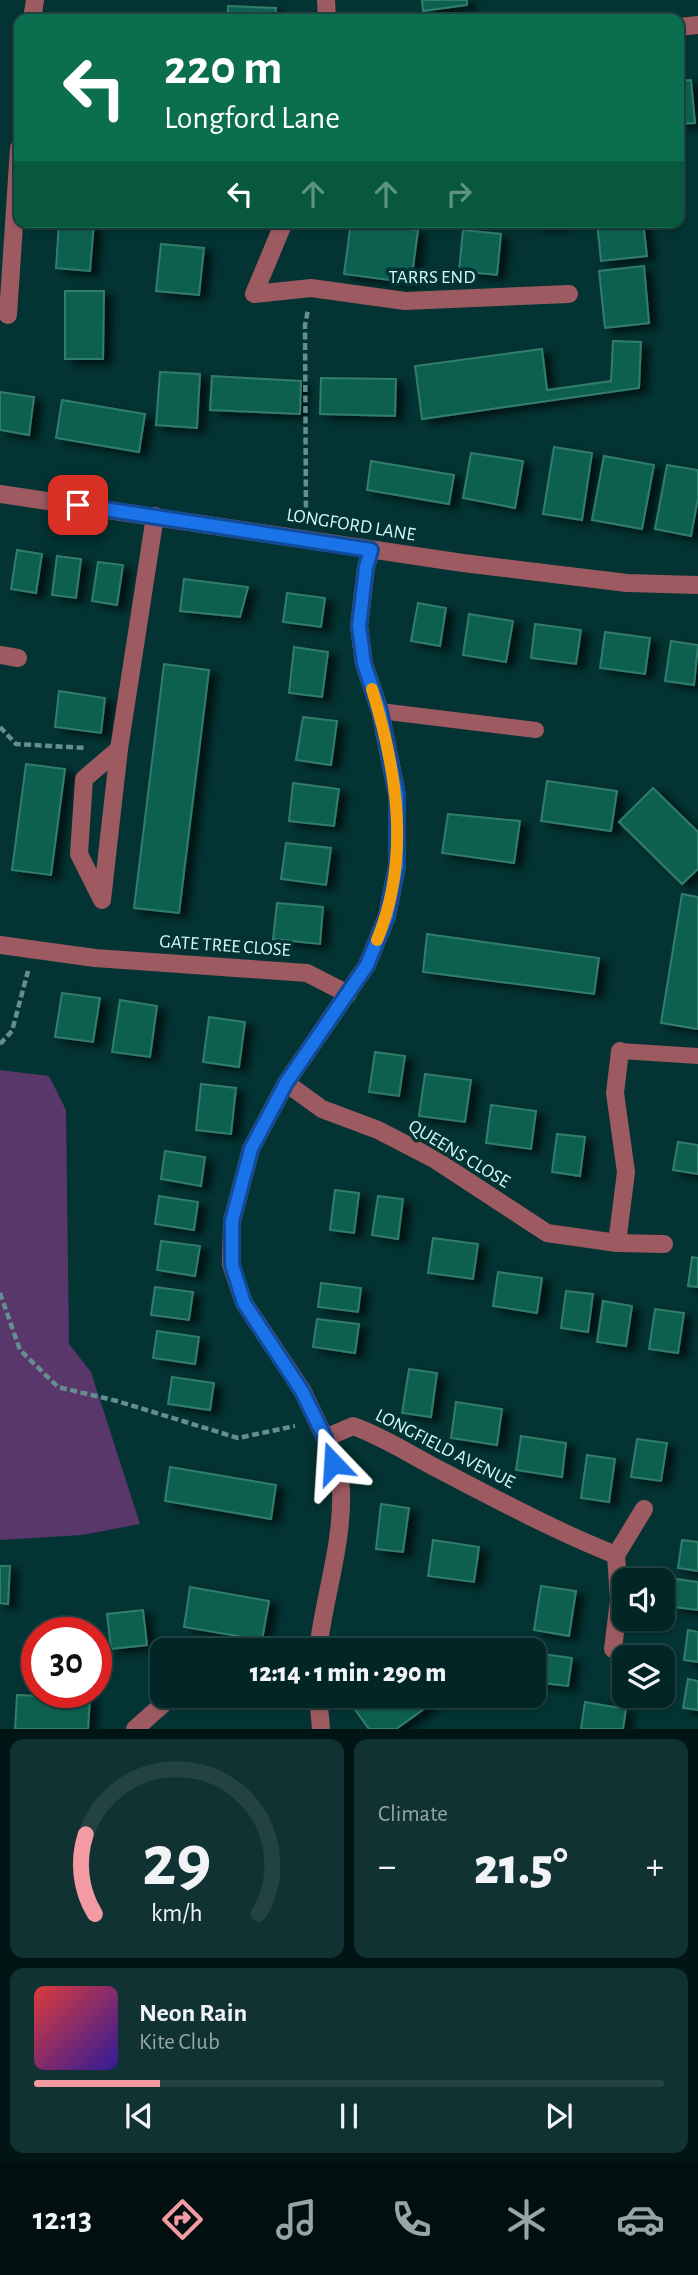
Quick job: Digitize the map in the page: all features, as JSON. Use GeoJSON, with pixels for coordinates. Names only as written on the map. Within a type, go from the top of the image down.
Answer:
{"type":"FeatureCollection","features":[{"type":"Feature","properties":{"kind":"street"},"geometry":{"type":"LineString","coordinates":[[8,315],[14,224]]}},
{"type":"Feature","properties":{"kind":"street","name":"TARRS END"},"geometry":{"type":"LineString","coordinates":[[282,228],[254,295],[311,288],[405,301],[569,295]]}},
{"type":"Feature","properties":{"kind":"street","name":"LONGFORD LANE"},"geometry":{"type":"LineString","coordinates":[[0,494],[371,550],[627,583],[698,584]]}},
{"type":"Feature","properties":{"kind":"street"},"geometry":{"type":"LineString","coordinates":[[119,750],[84,779],[79,854],[102,900],[117,763],[119,750],[155,516]]}},
{"type":"Feature","properties":{"kind":"street"},"geometry":{"type":"LineString","coordinates":[[320,1638],[336,1552],[341,1488],[325,1438],[302,1391],[244,1303],[232,1265],[232,1221],[251,1149],[286,1083],[367,965],[387,916],[397,866],[397,795],[380,711],[364,664],[359,626],[366,567],[371,550]]}},
{"type":"Feature","properties":{"kind":"street","name":"GATE TREE CLOSE"},"geometry":{"type":"LineString","coordinates":[[0,945],[95,958],[307,973],[348,994]]}},
{"type":"Feature","properties":{"kind":"street"},"geometry":{"type":"LineString","coordinates":[[617,1243],[626,1172],[615,1093],[620,1051]]}},
{"type":"Feature","properties":{"kind":"street","name":"QUEENS CLOSE"},"geometry":{"type":"LineString","coordinates":[[286,1083],[322,1109],[378,1130],[434,1159],[547,1233],[617,1243],[664,1244]]}},
{"type":"Feature","properties":{"kind":"street","name":"LONGFIELD AVENUE"},"geometry":{"type":"LineString","coordinates":[[325,1438],[353,1426],[379,1436],[505,1504],[571,1537],[616,1555]]}},
{"type":"Feature","properties":{"kind":"street"},"geometry":{"type":"LineString","coordinates":[[614,1645],[619,1600],[616,1555],[644,1509]]}},
{"type":"Feature","properties":{"kind":"street"},"geometry":{"type":"LineString","coordinates":[[135,1729],[159,1708]]}},
{"type":"Feature","properties":{"kind":"street"},"geometry":{"type":"LineString","coordinates":[[319,1708],[320,1729]]}},
{"type":"Feature","properties":{"kind":"lane"},"geometry":{"type":"LineString","coordinates":[[380,711],[536,730]]}},
{"type":"Feature","properties":{"kind":"lane"},"geometry":{"type":"LineString","coordinates":[[620,1051],[698,1056]]}},
{"type":"Feature","properties":{"kind":"path"},"geometry":{"type":"LineString","coordinates":[[306,540],[305,326],[311,288]]}},
{"type":"Feature","properties":{"kind":"path"},"geometry":{"type":"LineString","coordinates":[[0,727],[16,744],[119,750]]}},
{"type":"Feature","properties":{"kind":"path"},"geometry":{"type":"LineString","coordinates":[[0,1044],[12,1031],[34,950]]}},
{"type":"Feature","properties":{"kind":"path"},"geometry":{"type":"LineString","coordinates":[[0,1293],[20,1350],[58,1387],[117,1401],[238,1438],[290,1427],[315,1418]]}},
{"type":"Feature","properties":{"kind":"shaded area"},"geometry":{"type":"Polygon","coordinates":[[[0,1070],[49,1076],[66,1110],[69,1344],[91,1372],[140,1524],[82,1535],[0,1540],[0,1070]]]}},
{"type":"Feature","properties":{"kind":"building"},"geometry":{"type":"Polygon","coordinates":[[[422,0],[467,0],[467,5],[423,11],[422,0]]]}},
{"type":"Feature","properties":{"kind":"building"},"geometry":{"type":"Polygon","coordinates":[[[228,6],[276,8],[275,14],[228,14],[228,6]]]}},
{"type":"Feature","properties":{"kind":"building"},"geometry":{"type":"Polygon","coordinates":[[[691,80],[695,123],[684,124],[684,81],[691,80]]]}},
{"type":"Feature","properties":{"kind":"building"},"geometry":{"type":"Polygon","coordinates":[[[59,228],[94,228],[90,271],[56,268],[59,228]]]}},
{"type":"Feature","properties":{"kind":"building"},"geometry":{"type":"Polygon","coordinates":[[[350,228],[418,230],[411,283],[344,274],[350,228]]]}},
{"type":"Feature","properties":{"kind":"building"},"geometry":{"type":"Polygon","coordinates":[[[598,228],[644,228],[647,256],[601,261],[598,228]]]}},
{"type":"Feature","properties":{"kind":"building"},"geometry":{"type":"Polygon","coordinates":[[[463,230],[501,234],[497,275],[459,271],[463,230]]]}},
{"type":"Feature","properties":{"kind":"building"},"geometry":{"type":"Polygon","coordinates":[[[161,244],[204,248],[199,295],[156,291],[161,244]]]}},
{"type":"Feature","properties":{"kind":"building"},"geometry":{"type":"Polygon","coordinates":[[[644,266],[649,323],[605,328],[599,271],[644,266]]]}},
{"type":"Feature","properties":{"kind":"building"},"geometry":{"type":"Polygon","coordinates":[[[65,291],[104,291],[103,359],[65,359],[65,291]]]}},
{"type":"Feature","properties":{"kind":"building"},"geometry":{"type":"Polygon","coordinates":[[[613,341],[641,342],[639,388],[422,419],[415,366],[542,349],[547,390],[611,381],[613,341]]]}},
{"type":"Feature","properties":{"kind":"building"},"geometry":{"type":"Polygon","coordinates":[[[160,372],[200,374],[197,428],[156,425],[160,372]]]}},
{"type":"Feature","properties":{"kind":"building"},"geometry":{"type":"Polygon","coordinates":[[[212,376],[301,381],[300,414],[210,410],[212,376]]]}},
{"type":"Feature","properties":{"kind":"building"},"geometry":{"type":"Polygon","coordinates":[[[321,378],[396,379],[395,416],[320,414],[321,378]]]}},
{"type":"Feature","properties":{"kind":"building"},"geometry":{"type":"Polygon","coordinates":[[[0,392],[34,397],[29,435],[0,430],[0,392]]]}},
{"type":"Feature","properties":{"kind":"building"},"geometry":{"type":"Polygon","coordinates":[[[62,400],[145,414],[139,452],[56,438],[62,400]]]}},
{"type":"Feature","properties":{"kind":"building"},"geometry":{"type":"Polygon","coordinates":[[[554,447],[592,453],[582,520],[543,514],[554,447]]]}},
{"type":"Feature","properties":{"kind":"building"},"geometry":{"type":"Polygon","coordinates":[[[471,453],[523,461],[515,508],[463,498],[471,453]]]}},
{"type":"Feature","properties":{"kind":"building"},"geometry":{"type":"Polygon","coordinates":[[[604,456],[654,465],[642,529],[592,520],[604,456]]]}},
{"type":"Feature","properties":{"kind":"building"},"geometry":{"type":"Polygon","coordinates":[[[371,461],[454,475],[449,504],[367,490],[371,461]]]}},
{"type":"Feature","properties":{"kind":"building"},"geometry":{"type":"Polygon","coordinates":[[[667,465],[698,470],[698,498],[691,536],[655,529],[667,465]]]}},
{"type":"Feature","properties":{"kind":"building"},"geometry":{"type":"Polygon","coordinates":[[[17,550],[42,554],[36,593],[11,589],[17,550]]]}},
{"type":"Feature","properties":{"kind":"building"},"geometry":{"type":"Polygon","coordinates":[[[57,556],[81,559],[76,598],[52,595],[57,556]]]}},
{"type":"Feature","properties":{"kind":"building"},"geometry":{"type":"Polygon","coordinates":[[[98,562],[123,565],[117,605],[92,601],[98,562]]]}},
{"type":"Feature","properties":{"kind":"building"},"geometry":{"type":"Polygon","coordinates":[[[184,579],[248,587],[240,617],[180,611],[184,579]]]}},
{"type":"Feature","properties":{"kind":"building"},"geometry":{"type":"Polygon","coordinates":[[[287,593],[325,598],[321,627],[283,622],[287,593]]]}},
{"type":"Feature","properties":{"kind":"building"},"geometry":{"type":"Polygon","coordinates":[[[418,603],[446,608],[440,646],[411,641],[418,603]]]}},
{"type":"Feature","properties":{"kind":"building"},"geometry":{"type":"Polygon","coordinates":[[[469,614],[513,621],[506,662],[463,655],[469,614]]]}},
{"type":"Feature","properties":{"kind":"building"},"geometry":{"type":"Polygon","coordinates":[[[535,624],[581,630],[576,664],[531,658],[535,624]]]}},
{"type":"Feature","properties":{"kind":"building"},"geometry":{"type":"Polygon","coordinates":[[[605,632],[650,638],[645,674],[600,668],[605,632]]]}},
{"type":"Feature","properties":{"kind":"building"},"geometry":{"type":"Polygon","coordinates":[[[671,641],[698,645],[694,685],[665,681],[671,641]]]}},
{"type":"Feature","properties":{"kind":"building"},"geometry":{"type":"Polygon","coordinates":[[[294,647],[328,652],[322,697],[289,693],[294,647]]]}},
{"type":"Feature","properties":{"kind":"building"},"geometry":{"type":"Polygon","coordinates":[[[164,664],[209,670],[179,913],[134,908],[164,664]]]}},
{"type":"Feature","properties":{"kind":"building"},"geometry":{"type":"Polygon","coordinates":[[[59,691],[105,698],[101,733],[55,727],[59,691]]]}},
{"type":"Feature","properties":{"kind":"building"},"geometry":{"type":"Polygon","coordinates":[[[303,717],[337,721],[331,765],[296,760],[303,717]]]}},
{"type":"Feature","properties":{"kind":"building"},"geometry":{"type":"Polygon","coordinates":[[[26,764],[65,769],[51,875],[12,870],[26,764]]]}},
{"type":"Feature","properties":{"kind":"building"},"geometry":{"type":"Polygon","coordinates":[[[547,781],[617,791],[611,831],[541,821],[547,781]]]}},
{"type":"Feature","properties":{"kind":"building"},"geometry":{"type":"Polygon","coordinates":[[[293,783],[339,789],[334,826],[289,821],[293,783]]]}},
{"type":"Feature","properties":{"kind":"building"},"geometry":{"type":"Polygon","coordinates":[[[653,788],[698,832],[698,869],[682,884],[619,822],[653,788]]]}},
{"type":"Feature","properties":{"kind":"building"},"geometry":{"type":"Polygon","coordinates":[[[448,814],[520,821],[514,863],[442,853],[448,814]]]}},
{"type":"Feature","properties":{"kind":"building"},"geometry":{"type":"Polygon","coordinates":[[[286,843],[331,848],[326,885],[281,879],[286,843]]]}},
{"type":"Feature","properties":{"kind":"building"},"geometry":{"type":"Polygon","coordinates":[[[682,894],[698,897],[698,1029],[661,1023],[682,894]]]}},
{"type":"Feature","properties":{"kind":"building"},"geometry":{"type":"Polygon","coordinates":[[[277,903],[323,907],[320,944],[273,939],[277,903]]]}},
{"type":"Feature","properties":{"kind":"building"},"geometry":{"type":"Polygon","coordinates":[[[427,934],[599,958],[594,994],[423,972],[427,934]]]}},
{"type":"Feature","properties":{"kind":"building"},"geometry":{"type":"Polygon","coordinates":[[[62,993],[100,998],[93,1042],[55,1037],[62,993]]]}},
{"type":"Feature","properties":{"kind":"building"},"geometry":{"type":"Polygon","coordinates":[[[120,1000],[157,1006],[150,1057],[112,1052],[120,1000]]]}},
{"type":"Feature","properties":{"kind":"building"},"geometry":{"type":"Polygon","coordinates":[[[209,1017],[245,1022],[239,1067],[203,1062],[209,1017]]]}},
{"type":"Feature","properties":{"kind":"building"},"geometry":{"type":"Polygon","coordinates":[[[375,1052],[405,1056],[399,1096],[369,1092],[375,1052]]]}},
{"type":"Feature","properties":{"kind":"building"},"geometry":{"type":"Polygon","coordinates":[[[425,1074],[471,1080],[465,1122],[419,1116],[425,1074]]]}},
{"type":"Feature","properties":{"kind":"building"},"geometry":{"type":"Polygon","coordinates":[[[201,1084],[236,1088],[231,1134],[196,1130],[201,1084]]]}},
{"type":"Feature","properties":{"kind":"building"},"geometry":{"type":"Polygon","coordinates":[[[491,1105],[536,1111],[531,1149],[486,1143],[491,1105]]]}},
{"type":"Feature","properties":{"kind":"building"},"geometry":{"type":"Polygon","coordinates":[[[557,1134],[585,1137],[580,1176],[552,1172],[557,1134]]]}},
{"type":"Feature","properties":{"kind":"building"},"geometry":{"type":"Polygon","coordinates":[[[678,1142],[698,1145],[698,1174],[673,1170],[678,1142]]]}},
{"type":"Feature","properties":{"kind":"building"},"geometry":{"type":"Polygon","coordinates":[[[165,1151],[205,1157],[201,1186],[161,1179],[165,1151]]]}},
{"type":"Feature","properties":{"kind":"building"},"geometry":{"type":"Polygon","coordinates":[[[335,1190],[359,1193],[354,1233],[330,1230],[335,1190]]]}},
{"type":"Feature","properties":{"kind":"building"},"geometry":{"type":"Polygon","coordinates":[[[159,1196],[198,1202],[194,1230],[155,1224],[159,1196]]]}},
{"type":"Feature","properties":{"kind":"building"},"geometry":{"type":"Polygon","coordinates":[[[378,1196],[403,1199],[398,1239],[372,1235],[378,1196]]]}},
{"type":"Feature","properties":{"kind":"building"},"geometry":{"type":"Polygon","coordinates":[[[433,1238],[478,1244],[473,1279],[428,1273],[433,1238]]]}},
{"type":"Feature","properties":{"kind":"building"},"geometry":{"type":"Polygon","coordinates":[[[161,1241],[200,1246],[195,1276],[157,1270],[161,1241]]]}},
{"type":"Feature","properties":{"kind":"building"},"geometry":{"type":"Polygon","coordinates":[[[692,1257],[698,1258],[698,1287],[688,1286],[692,1257]]]}},
{"type":"Feature","properties":{"kind":"building"},"geometry":{"type":"Polygon","coordinates":[[[498,1272],[542,1278],[537,1313],[493,1306],[498,1272]]]}},
{"type":"Feature","properties":{"kind":"building"},"geometry":{"type":"Polygon","coordinates":[[[321,1283],[361,1288],[358,1312],[318,1307],[321,1283]]]}},
{"type":"Feature","properties":{"kind":"building"},"geometry":{"type":"Polygon","coordinates":[[[155,1287],[193,1292],[189,1320],[151,1315],[155,1287]]]}},
{"type":"Feature","properties":{"kind":"building"},"geometry":{"type":"Polygon","coordinates":[[[566,1291],[593,1294],[588,1332],[561,1328],[566,1291]]]}},
{"type":"Feature","properties":{"kind":"building"},"geometry":{"type":"Polygon","coordinates":[[[603,1301],[632,1306],[626,1346],[597,1342],[603,1301]]]}},
{"type":"Feature","properties":{"kind":"building"},"geometry":{"type":"Polygon","coordinates":[[[655,1309],[684,1313],[678,1353],[649,1349],[655,1309]]]}},
{"type":"Feature","properties":{"kind":"building"},"geometry":{"type":"Polygon","coordinates":[[[317,1319],[359,1324],[355,1353],[313,1347],[317,1319]]]}},
{"type":"Feature","properties":{"kind":"building"},"geometry":{"type":"Polygon","coordinates":[[[157,1331],[199,1337],[195,1364],[153,1358],[157,1331]]]}},
{"type":"Feature","properties":{"kind":"building"},"geometry":{"type":"Polygon","coordinates":[[[409,1369],[437,1373],[431,1417],[402,1413],[409,1369]]]}},
{"type":"Feature","properties":{"kind":"building"},"geometry":{"type":"Polygon","coordinates":[[[172,1377],[214,1383],[210,1410],[168,1404],[172,1377]]]}},
{"type":"Feature","properties":{"kind":"building"},"geometry":{"type":"Polygon","coordinates":[[[456,1402],[502,1409],[497,1445],[451,1438],[456,1402]]]}},
{"type":"Feature","properties":{"kind":"building"},"geometry":{"type":"Polygon","coordinates":[[[521,1436],[566,1443],[562,1477],[516,1470],[521,1436]]]}},
{"type":"Feature","properties":{"kind":"building"},"geometry":{"type":"Polygon","coordinates":[[[637,1439],[667,1443],[661,1481],[631,1477],[637,1439]]]}},
{"type":"Feature","properties":{"kind":"building"},"geometry":{"type":"Polygon","coordinates":[[[587,1455],[615,1459],[609,1502],[581,1498],[587,1455]]]}},
{"type":"Feature","properties":{"kind":"building"},"geometry":{"type":"Polygon","coordinates":[[[170,1467],[276,1485],[271,1519],[165,1501],[170,1467]]]}},
{"type":"Feature","properties":{"kind":"building"},"geometry":{"type":"Polygon","coordinates":[[[381,1504],[409,1508],[403,1552],[376,1549],[381,1504]]]}},
{"type":"Feature","properties":{"kind":"building"},"geometry":{"type":"Polygon","coordinates":[[[433,1540],[479,1547],[474,1582],[428,1576],[433,1540]]]}},
{"type":"Feature","properties":{"kind":"building"},"geometry":{"type":"Polygon","coordinates":[[[682,1540],[698,1542],[698,1571],[678,1568],[682,1540]]]}},
{"type":"Feature","properties":{"kind":"building"},"geometry":{"type":"Polygon","coordinates":[[[0,1566],[10,1566],[8,1604],[0,1603],[0,1566]]]}},
{"type":"Feature","properties":{"kind":"building"},"geometry":{"type":"Polygon","coordinates":[[[677,1579],[698,1582],[698,1610],[675,1607],[677,1579]]]}},
{"type":"Feature","properties":{"kind":"building"},"geometry":{"type":"Polygon","coordinates":[[[541,1586],[576,1591],[569,1636],[534,1630],[541,1586]]]}},
{"type":"Feature","properties":{"kind":"building"},"geometry":{"type":"Polygon","coordinates":[[[190,1587],[269,1601],[262,1638],[184,1627],[190,1587]]]}},
{"type":"Feature","properties":{"kind":"building"},"geometry":{"type":"Polygon","coordinates":[[[143,1610],[147,1645],[112,1649],[112,1617],[107,1617],[107,1614],[143,1610]]]}},
{"type":"Feature","properties":{"kind":"building"},"geometry":{"type":"Polygon","coordinates":[[[688,1630],[698,1632],[698,1662],[684,1660],[688,1630]]]}},
{"type":"Feature","properties":{"kind":"building"},"geometry":{"type":"Polygon","coordinates":[[[546,1654],[572,1658],[568,1686],[546,1683],[546,1654]]]}},
{"type":"Feature","properties":{"kind":"building"},"geometry":{"type":"Polygon","coordinates":[[[688,1679],[698,1681],[698,1710],[683,1708],[688,1679]]]}},
{"type":"Feature","properties":{"kind":"building"},"geometry":{"type":"Polygon","coordinates":[[[17,1695],[21,1695],[21,1708],[89,1708],[88,1729],[15,1729],[17,1695]]]}},
{"type":"Feature","properties":{"kind":"building"},"geometry":{"type":"Polygon","coordinates":[[[585,1702],[626,1709],[623,1729],[581,1729],[585,1702]]]}},
{"type":"Feature","properties":{"kind":"building"},"geometry":{"type":"Polygon","coordinates":[[[354,1708],[425,1708],[396,1729],[369,1729],[354,1708]]]}},
{"type":"Feature","properties":{"kind":"slow traffic"},"geometry":{"type":"LineString","coordinates":[[372,689],[380,711],[397,795],[398,837],[397,866],[387,916],[377,940]]}},
{"type":"Feature","properties":{"kind":"route"},"geometry":{"type":"LineString","coordinates":[[78,505],[371,550],[366,567],[359,626],[364,664],[380,711],[397,795],[397,866],[387,916],[367,965],[286,1083],[251,1149],[232,1221],[232,1265],[244,1303],[302,1391],[325,1438],[333,1463]]}}]}
